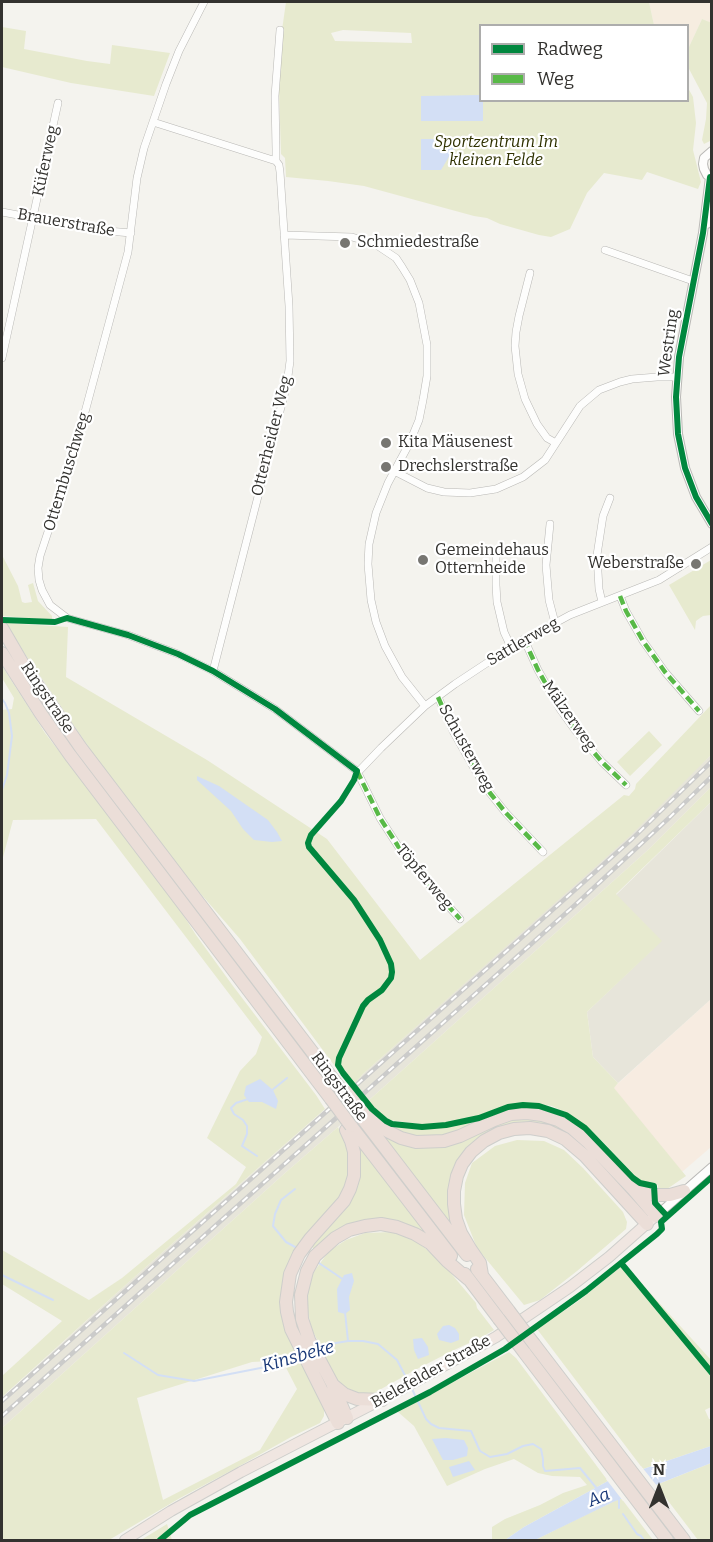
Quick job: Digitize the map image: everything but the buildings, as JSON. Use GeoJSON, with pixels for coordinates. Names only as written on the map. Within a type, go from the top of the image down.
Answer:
{"type":"FeatureCollection","features":[{"type":"Feature","properties":{"kind":"highway","name":"Ringstraße"},"geometry":{"type":"LineString","coordinates":[[2,628],[23,664],[81,747],[342,1091],[364,1115],[482,1275],[524,1352],[667,1540]]}},
{"type":"Feature","properties":{"kind":"highway","name":"Ringstraße"},"geometry":{"type":"LineString","coordinates":[[2,653],[64,747],[342,1114],[341,1122],[349,1128],[468,1279],[534,1344],[684,1540]]}},
{"type":"Feature","properties":{"kind":"highway"},"geometry":{"type":"LineString","coordinates":[[364,1115],[388,1132],[416,1142],[444,1141],[511,1114],[527,1113],[558,1120],[572,1128],[589,1143],[633,1189],[651,1220]]}},
{"type":"Feature","properties":{"kind":"highway"},"geometry":{"type":"LineString","coordinates":[[343,1420],[304,1343],[288,1321],[286,1302],[290,1274],[301,1250],[344,1201],[350,1189],[354,1176],[354,1152],[349,1128]]}},
{"type":"Feature","properties":{"kind":"highway"},"geometry":{"type":"LineString","coordinates":[[482,1275],[480,1263],[461,1233],[456,1219],[454,1191],[462,1164],[471,1152],[484,1141],[499,1133],[530,1128],[548,1131],[565,1139],[651,1220]]}},
{"type":"Feature","properties":{"kind":"highway"},"geometry":{"type":"LineString","coordinates":[[633,1189],[655,1195],[670,1195],[684,1191]]}},
{"type":"Feature","properties":{"kind":"highway"},"geometry":{"type":"LineString","coordinates":[[304,1343],[301,1295],[303,1284],[314,1259],[335,1238],[349,1230],[381,1224],[415,1234],[430,1244],[468,1279]]}},
{"type":"Feature","properties":{"kind":"highway"},"geometry":{"type":"LineString","coordinates":[[313,1361],[333,1385],[344,1394],[357,1399],[382,1400]]}},
{"type":"Feature","properties":{"kind":"highway"},"geometry":{"type":"LineString","coordinates":[[333,1385],[343,1420]]}},
{"type":"Feature","properties":{"kind":"main road","name":"Bielefelder Straße"},"geometry":{"type":"LineString","coordinates":[[125,1540],[201,1494],[382,1400],[496,1337],[538,1310],[609,1257],[651,1220]]}},
{"type":"Feature","properties":{"kind":"street","name":"Otternbuschweg"},"geometry":{"type":"LineString","coordinates":[[204,2],[179,51],[144,148],[137,178],[128,252],[74,453],[40,556],[39,580],[50,605],[67,618],[128,635],[178,654],[213,671],[275,709],[357,771]]}},
{"type":"Feature","properties":{"kind":"street","name":"Otterheider Weg"},"geometry":{"type":"LineString","coordinates":[[213,671],[287,384],[290,362],[280,172],[276,161],[275,96],[280,30]]}},
{"type":"Feature","properties":{"kind":"street","name":"Küferweg"},"geometry":{"type":"LineString","coordinates":[[2,358],[58,103]]}},
{"type":"Feature","properties":{"kind":"street"},"geometry":{"type":"LineString","coordinates":[[153,122],[276,161]]}},
{"type":"Feature","properties":{"kind":"street","name":"Westring"},"geometry":{"type":"LineString","coordinates":[[711,151],[704,158],[703,164],[711,178],[676,377],[676,417],[682,453],[693,489],[711,524]]}},
{"type":"Feature","properties":{"kind":"street","name":"Westring"},"geometry":{"type":"LineString","coordinates":[[703,233],[711,210]]}},
{"type":"Feature","properties":{"kind":"street","name":"Brauerstraße"},"geometry":{"type":"LineString","coordinates":[[2,212],[97,230],[131,233]]}},
{"type":"Feature","properties":{"kind":"street"},"geometry":{"type":"LineString","coordinates":[[284,235],[352,237],[375,244],[396,258],[410,280],[418,303],[427,345],[427,376],[419,420],[382,496],[372,528],[368,564],[371,600],[379,630],[393,663],[425,706]]}},
{"type":"Feature","properties":{"kind":"street"},"geometry":{"type":"LineString","coordinates":[[605,250],[693,281]]}},
{"type":"Feature","properties":{"kind":"street"},"geometry":{"type":"LineString","coordinates":[[530,273],[516,332],[518,374],[525,399],[537,424],[547,438],[556,444]]}},
{"type":"Feature","properties":{"kind":"street"},"geometry":{"type":"LineString","coordinates":[[394,471],[428,488],[444,492],[470,493],[496,489],[533,470],[545,460],[580,406],[599,390],[632,379],[676,377]]}},
{"type":"Feature","properties":{"kind":"street"},"geometry":{"type":"LineString","coordinates":[[602,602],[597,555],[603,516],[610,498]]}},
{"type":"Feature","properties":{"kind":"street"},"geometry":{"type":"LineString","coordinates":[[550,524],[547,581],[555,622]]}},
{"type":"Feature","properties":{"kind":"street","name":"Sattlerweg"},"geometry":{"type":"LineString","coordinates":[[357,771],[425,706],[511,647],[555,622],[659,580],[711,547]]}},
{"type":"Feature","properties":{"kind":"street"},"geometry":{"type":"LineString","coordinates":[[496,552],[497,602],[504,632],[511,647]]}},
{"type":"Feature","properties":{"kind":"street"},"geometry":{"type":"LineString","coordinates":[[620,596],[642,641],[699,711]]}},
{"type":"Feature","properties":{"kind":"street","name":"Mälzerweg"},"geometry":{"type":"LineString","coordinates":[[524,639],[560,709],[602,762],[626,785]]}},
{"type":"Feature","properties":{"kind":"street","name":"Schusterweg"},"geometry":{"type":"LineString","coordinates":[[438,697],[453,731],[490,793],[543,852]]}},
{"type":"Feature","properties":{"kind":"street","name":"Töpferweg"},"geometry":{"type":"LineString","coordinates":[[357,771],[380,818],[407,860],[460,919]]}},
{"type":"Feature","properties":{"kind":"street","name":"Bielefelder Straße"},"geometry":{"type":"LineString","coordinates":[[651,1220],[711,1167]]}},
{"type":"Feature","properties":{"kind":"shaded area"},"geometry":{"type":"Polygon","coordinates":[[[649,2],[711,2],[711,23],[702,19],[689,47],[689,24],[654,24],[649,2]]]}},
{"type":"Feature","properties":{"kind":"shaded area"},"geometry":{"type":"Polygon","coordinates":[[[711,755],[711,787],[649,849],[2,1428],[2,1398],[130,1281],[355,1083],[711,755]]]}},
{"type":"Feature","properties":{"kind":"shaded area"},"geometry":{"type":"Polygon","coordinates":[[[711,802],[711,999],[618,1083],[593,1057],[587,1012],[661,941],[616,895],[711,802]]]}},
{"type":"Feature","properties":{"kind":"shaded area"},"geometry":{"type":"Polygon","coordinates":[[[711,999],[711,1147],[682,1172],[613,1088],[711,999]]]}},
{"type":"Feature","properties":{"kind":"green space","name":"Sportzentrum Im kleinen Felde"},"geometry":{"type":"Polygon","coordinates":[[[286,2],[649,2],[654,24],[479,24],[479,102],[689,102],[689,90],[693,97],[696,123],[693,150],[701,182],[698,189],[647,172],[642,180],[604,173],[587,193],[570,229],[551,237],[539,235],[487,218],[364,186],[286,177],[285,158],[281,154],[279,90],[286,2]],[[343,30],[331,33],[335,41],[412,43],[411,33],[343,30]]]}},
{"type":"Feature","properties":{"kind":"green space"},"geometry":{"type":"Polygon","coordinates":[[[702,19],[712,23],[712,133],[710,141],[704,144],[702,140],[707,103],[689,69],[689,47],[702,19]]]}},
{"type":"Feature","properties":{"kind":"green space"},"geometry":{"type":"Polygon","coordinates":[[[2,27],[26,31],[24,49],[87,61],[110,64],[112,45],[170,53],[154,96],[71,83],[2,67],[2,27]]]}},
{"type":"Feature","properties":{"kind":"green space"},"geometry":{"type":"Polygon","coordinates":[[[2,555],[18,586],[22,602],[32,602],[28,585],[33,583],[38,601],[52,616],[52,620],[3,616],[2,555]]]}},
{"type":"Feature","properties":{"kind":"green space"},"geometry":{"type":"Polygon","coordinates":[[[711,560],[711,615],[703,616],[696,621],[695,630],[669,585],[711,560]]]}},
{"type":"Feature","properties":{"kind":"green space"},"geometry":{"type":"Polygon","coordinates":[[[6,623],[68,627],[66,677],[207,760],[327,839],[420,960],[624,795],[629,796],[636,784],[711,705],[711,755],[631,835],[355,1083],[344,1070],[337,1069],[240,939],[187,878],[103,768],[6,623]]]}},
{"type":"Feature","properties":{"kind":"green space"},"geometry":{"type":"Polygon","coordinates":[[[2,666],[45,733],[173,899],[196,935],[325,1109],[2,1397],[2,1376],[62,1321],[2,1284],[2,1250],[89,1300],[122,1278],[236,1184],[246,1167],[207,1138],[240,1071],[256,1054],[262,1037],[96,819],[13,820],[2,861],[2,710],[12,709],[14,698],[2,678],[2,666]]]}},
{"type":"Feature","properties":{"kind":"green space"},"geometry":{"type":"Polygon","coordinates":[[[649,731],[662,745],[630,776],[617,762],[649,731]]]}},
{"type":"Feature","properties":{"kind":"green space"},"geometry":{"type":"Polygon","coordinates":[[[711,787],[711,802],[616,894],[662,941],[587,1012],[593,1057],[618,1083],[614,1088],[686,1176],[667,1189],[658,1191],[658,1185],[639,1180],[602,1141],[569,1114],[552,1106],[523,1103],[508,1105],[474,1117],[426,1125],[389,1120],[377,1113],[368,1101],[649,849],[711,787]]]}},
{"type":"Feature","properties":{"kind":"green space"},"geometry":{"type":"Polygon","coordinates":[[[523,1107],[547,1110],[569,1119],[592,1137],[630,1177],[644,1187],[635,1184],[543,1111],[431,1139],[398,1132],[384,1123],[423,1129],[441,1128],[523,1107]]]}},
{"type":"Feature","properties":{"kind":"green space"},"geometry":{"type":"Polygon","coordinates":[[[513,1118],[545,1120],[574,1134],[643,1209],[587,1152],[515,1125],[458,1164],[460,1239],[377,1129],[409,1144],[513,1118]]]}},
{"type":"Feature","properties":{"kind":"green space"},"geometry":{"type":"Polygon","coordinates":[[[338,1127],[349,1152],[350,1165],[347,1179],[342,1194],[286,1268],[281,1299],[287,1333],[324,1408],[324,1416],[320,1423],[180,1498],[109,1540],[2,1540],[2,1428],[338,1127]],[[281,1358],[252,1362],[137,1398],[163,1500],[260,1450],[297,1389],[281,1358]]]}},
{"type":"Feature","properties":{"kind":"green space"},"geometry":{"type":"Polygon","coordinates":[[[355,1138],[432,1239],[414,1228],[335,1232],[314,1249],[311,1246],[349,1203],[355,1138]]]}},
{"type":"Feature","properties":{"kind":"green space"},"geometry":{"type":"Polygon","coordinates":[[[517,1140],[544,1141],[564,1150],[623,1212],[627,1222],[626,1229],[577,1271],[540,1300],[524,1305],[477,1248],[464,1215],[465,1183],[472,1163],[495,1146],[517,1140]]]}},
{"type":"Feature","properties":{"kind":"green space"},"geometry":{"type":"Polygon","coordinates":[[[392,1232],[414,1240],[444,1265],[476,1303],[477,1308],[494,1330],[374,1393],[348,1392],[338,1384],[311,1327],[307,1307],[313,1273],[329,1251],[346,1240],[365,1233],[392,1232]]]}},
{"type":"Feature","properties":{"kind":"green space"},"geometry":{"type":"Polygon","coordinates":[[[624,1264],[711,1360],[711,1407],[705,1410],[711,1419],[711,1446],[643,1469],[537,1329],[580,1300],[624,1264]]]}},
{"type":"Feature","properties":{"kind":"green space"},"geometry":{"type":"Polygon","coordinates":[[[509,1352],[516,1358],[608,1481],[524,1527],[505,1540],[492,1540],[492,1527],[505,1519],[563,1493],[587,1485],[580,1477],[538,1473],[514,1459],[447,1486],[414,1426],[398,1412],[509,1352]]]}},
{"type":"Feature","properties":{"kind":"green space"},"geometry":{"type":"Polygon","coordinates":[[[711,1463],[711,1540],[698,1540],[656,1485],[711,1463]]]}},
{"type":"Feature","properties":{"kind":"green space"},"geometry":{"type":"Polygon","coordinates":[[[621,1498],[653,1540],[535,1540],[579,1518],[621,1498]]]}},
{"type":"Feature","properties":{"kind":"green space"},"geometry":{"type":"Polygon","coordinates":[[[167,1524],[172,1540],[141,1540],[167,1524]]]}},
{"type":"Feature","properties":{"kind":"water"},"geometry":{"type":"Polygon","coordinates":[[[479,95],[479,102],[483,102],[483,121],[421,121],[421,96],[479,95]]]}},
{"type":"Feature","properties":{"kind":"water"},"geometry":{"type":"Polygon","coordinates":[[[421,139],[453,139],[453,154],[441,170],[421,170],[421,139]]]}},
{"type":"Feature","properties":{"kind":"water"},"geometry":{"type":"Polygon","coordinates":[[[197,776],[219,786],[268,820],[282,841],[254,840],[231,811],[197,780],[197,776]]]}},
{"type":"Feature","properties":{"kind":"water"},"geometry":{"type":"Polygon","coordinates":[[[260,1079],[273,1090],[278,1101],[276,1109],[262,1102],[249,1102],[244,1095],[246,1086],[260,1079]]]}},
{"type":"Feature","properties":{"kind":"water"},"geometry":{"type":"Polygon","coordinates":[[[352,1273],[354,1281],[349,1297],[350,1310],[345,1314],[338,1312],[337,1289],[344,1275],[352,1273]]]}},
{"type":"Feature","properties":{"kind":"water"},"geometry":{"type":"Polygon","coordinates":[[[449,1325],[459,1334],[459,1340],[451,1343],[439,1340],[437,1334],[443,1326],[449,1325]]]}},
{"type":"Feature","properties":{"kind":"water"},"geometry":{"type":"Polygon","coordinates":[[[422,1338],[428,1347],[429,1355],[418,1359],[413,1339],[422,1338]]]}},
{"type":"Feature","properties":{"kind":"water"},"geometry":{"type":"Polygon","coordinates":[[[432,1439],[464,1440],[468,1448],[467,1456],[443,1460],[432,1439]]]}},
{"type":"Feature","properties":{"kind":"water","name":"Aa"},"geometry":{"type":"Polygon","coordinates":[[[711,1446],[711,1463],[613,1502],[535,1540],[505,1540],[524,1527],[608,1481],[711,1446]]]}},
{"type":"Feature","properties":{"kind":"water"},"geometry":{"type":"Polygon","coordinates":[[[469,1461],[475,1470],[453,1477],[449,1467],[469,1461]]]}},
{"type":"Feature","properties":{"kind":"pier"},"geometry":{"type":"Polygon","coordinates":[[[641,1466],[658,1487],[623,1501],[606,1479],[641,1466]]]}},
{"type":"Feature","properties":{"kind":"waterway"},"geometry":{"type":"LineString","coordinates":[[2,699],[9,713],[12,736],[7,775],[2,790]]}},
{"type":"Feature","properties":{"kind":"waterway"},"geometry":{"type":"LineString","coordinates":[[271,1091],[287,1078]]}},
{"type":"Feature","properties":{"kind":"waterway"},"geometry":{"type":"LineString","coordinates":[[248,1099],[236,1103],[231,1108],[247,1126],[247,1134],[242,1146],[257,1156]]}},
{"type":"Feature","properties":{"kind":"waterway"},"geometry":{"type":"LineString","coordinates":[[295,1189],[281,1200],[273,1226],[286,1242],[297,1248]]}},
{"type":"Feature","properties":{"kind":"waterway"},"geometry":{"type":"LineString","coordinates":[[316,1261],[344,1280]]}},
{"type":"Feature","properties":{"kind":"waterway","name":"Kinsbeke"},"geometry":{"type":"LineString","coordinates":[[2,1275],[53,1300]]}},
{"type":"Feature","properties":{"kind":"waterway"},"geometry":{"type":"LineString","coordinates":[[345,1312],[348,1341]]}},
{"type":"Feature","properties":{"kind":"waterway","name":"Kinsbeke"},"geometry":{"type":"LineString","coordinates":[[319,1349],[330,1344],[348,1341],[378,1344],[397,1360],[408,1381]]}},
{"type":"Feature","properties":{"kind":"waterway","name":"Kinsbeke"},"geometry":{"type":"LineString","coordinates":[[124,1353],[158,1375],[194,1381],[286,1363],[300,1357]]}},
{"type":"Feature","properties":{"kind":"waterway","name":"Kinsbeke"},"geometry":{"type":"LineString","coordinates":[[412,1389],[426,1419],[431,1424],[439,1428],[471,1431],[480,1451],[490,1457],[507,1454],[533,1444],[541,1449],[545,1471],[580,1468],[598,1490]]}},
{"type":"Feature","properties":{"kind":"waterway","name":"Aa"},"geometry":{"type":"LineString","coordinates":[[619,1499],[619,1508]]}},
{"type":"Feature","properties":{"kind":"waterway"},"geometry":{"type":"LineString","coordinates":[[623,1514],[644,1540]]}},
{"type":"Feature","properties":{"kind":"railway"},"geometry":{"type":"LineString","coordinates":[[2,1401],[632,839],[712,761]]}},
{"type":"Feature","properties":{"kind":"railway"},"geometry":{"type":"LineString","coordinates":[[2,1416],[575,905],[712,776]]}},
{"type":"Feature","properties":{"kind":"marked path"},"geometry":{"type":"LineString","coordinates":[[620,596],[643,641],[665,672],[699,711]]}},
{"type":"Feature","properties":{"kind":"marked path"},"geometry":{"type":"LineString","coordinates":[[524,639],[560,709],[602,762],[626,785]]}},
{"type":"Feature","properties":{"kind":"marked path"},"geometry":{"type":"LineString","coordinates":[[438,697],[453,731],[490,793],[543,852]]}},
{"type":"Feature","properties":{"kind":"marked path"},"geometry":{"type":"LineString","coordinates":[[357,771],[380,818],[407,860],[460,919]]}},
{"type":"Feature","properties":{"kind":"cycle path"},"geometry":{"type":"LineString","coordinates":[[710,177],[703,233],[679,357],[676,397],[678,434],[685,468],[696,497],[712,524]]}},
{"type":"Feature","properties":{"kind":"cycle path"},"geometry":{"type":"LineString","coordinates":[[2,620],[55,622],[67,618],[128,635],[178,654],[213,671],[275,709],[357,771],[341,801],[311,835],[308,843],[354,900],[380,940],[391,964],[391,978],[382,990],[363,1006],[339,1058],[338,1065],[343,1073],[372,1109],[392,1124],[422,1127],[446,1125],[479,1118],[508,1107],[523,1105],[539,1106],[566,1115],[585,1128],[633,1178],[640,1183],[654,1186],[655,1203],[667,1216]]}},
{"type":"Feature","properties":{"kind":"cycle path"},"geometry":{"type":"LineString","coordinates":[[160,1540],[190,1515],[430,1392],[505,1349],[586,1291],[657,1234],[662,1229],[661,1222],[712,1177]]}},
{"type":"Feature","properties":{"kind":"cycle path"},"geometry":{"type":"LineString","coordinates":[[621,1263],[712,1373]]}},
{"type":"Feature","properties":{"kind":"place","name":"Schmiedestraße"},"geometry":{"type":"Point","coordinates":[345,243]}},
{"type":"Feature","properties":{"kind":"place","name":"Kita Mäusenest"},"geometry":{"type":"Point","coordinates":[386,443]}},
{"type":"Feature","properties":{"kind":"place","name":"Drechslerstraße"},"geometry":{"type":"Point","coordinates":[386,467]}},
{"type":"Feature","properties":{"kind":"place","name":"Gemeindehaus Otternheide"},"geometry":{"type":"Point","coordinates":[423,560]}},
{"type":"Feature","properties":{"kind":"place","name":"Weberstraße"},"geometry":{"type":"Point","coordinates":[696,564]}}]}
